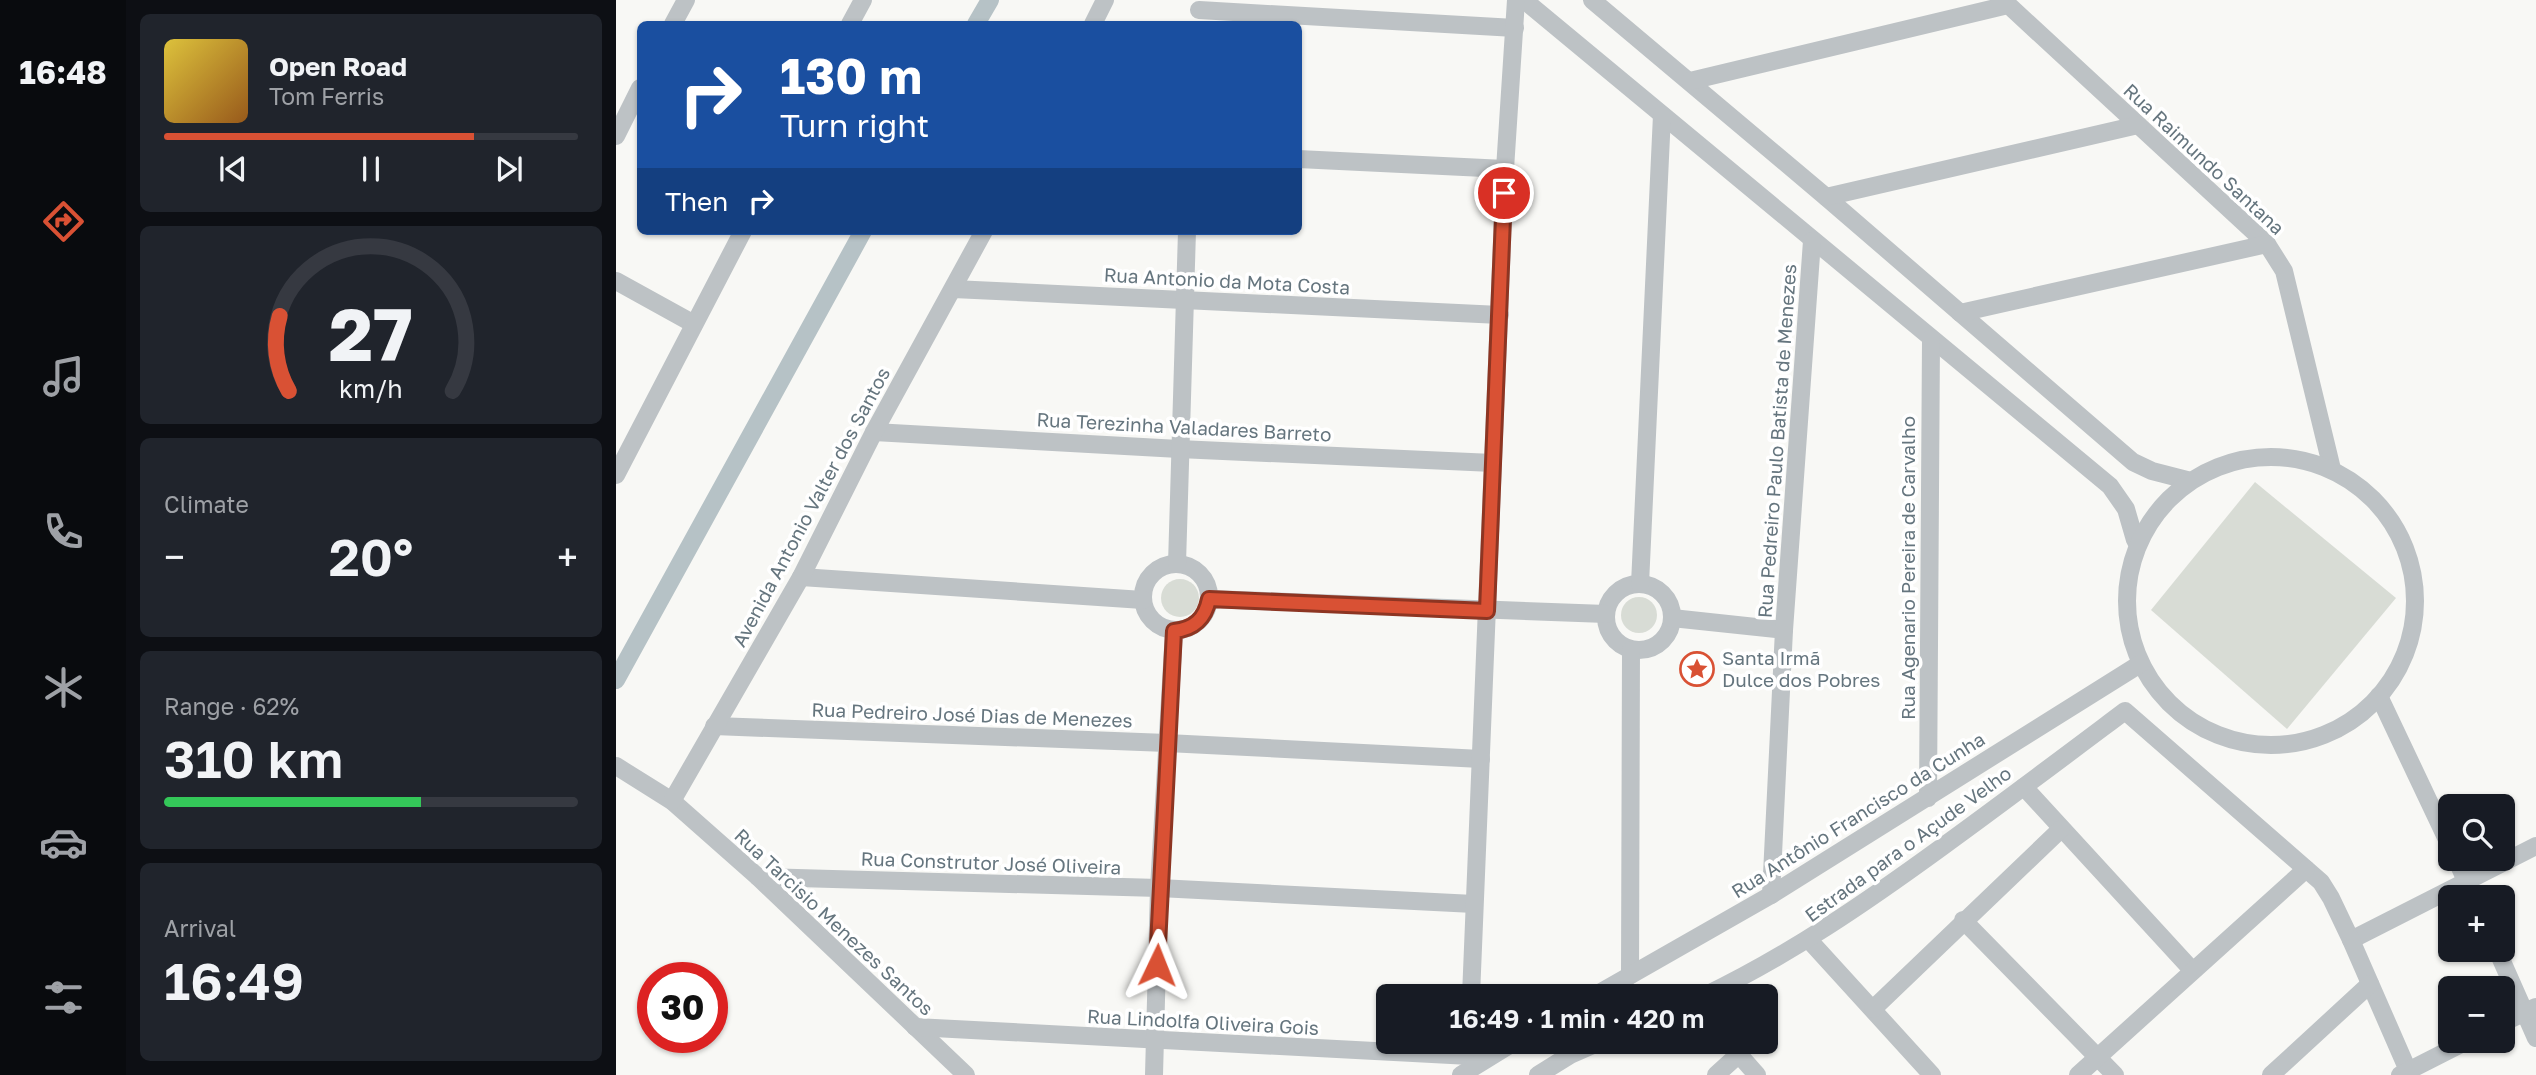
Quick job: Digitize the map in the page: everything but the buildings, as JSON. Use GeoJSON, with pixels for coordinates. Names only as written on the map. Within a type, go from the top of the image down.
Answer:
{"type":"FeatureCollection","features":[{"type":"Feature","properties":{"kind":"street"},"geometry":{"type":"LineString","coordinates":[[675,21],[686,0]]}},
{"type":"Feature","properties":{"kind":"street"},"geometry":{"type":"LineString","coordinates":[[852,21],[863,0]]}},
{"type":"Feature","properties":{"kind":"street"},"geometry":{"type":"LineString","coordinates":[[1094,21],[1105,0]]}},
{"type":"Feature","properties":{"kind":"street"},"geometry":{"type":"LineString","coordinates":[[1471,984],[1505,169],[1516,0]]}},
{"type":"Feature","properties":{"kind":"street"},"geometry":{"type":"LineString","coordinates":[[1524,0],[2110,486],[2126,509],[2135,540],[2128,620],[2140,664],[2155,689],[2190,722],[2233,742],[2281,747],[2327,736],[2368,710],[2398,673],[2414,628],[2415,580],[2400,534],[2379,505],[2371,495],[2332,469],[2286,457],[2238,460],[2187,480],[2135,540]]}},
{"type":"Feature","properties":{"kind":"street"},"geometry":{"type":"LineString","coordinates":[[1592,0],[1826,197],[2133,462],[2152,471],[2187,480]]}},
{"type":"Feature","properties":{"kind":"street"},"geometry":{"type":"LineString","coordinates":[[1690,81],[2006,3]]}},
{"type":"Feature","properties":{"kind":"street","name":"Rua Raimundo Santana"},"geometry":{"type":"LineString","coordinates":[[2006,3],[2267,244],[2284,271],[2332,469]]}},
{"type":"Feature","properties":{"kind":"street"},"geometry":{"type":"LineString","coordinates":[[1199,11],[1514,28]]}},
{"type":"Feature","properties":{"kind":"street"},"geometry":{"type":"LineString","coordinates":[[616,136],[637,94]]}},
{"type":"Feature","properties":{"kind":"street"},"geometry":{"type":"LineString","coordinates":[[1640,584],[1662,115]]}},
{"type":"Feature","properties":{"kind":"street"},"geometry":{"type":"LineString","coordinates":[[1826,197],[2138,125]]}},
{"type":"Feature","properties":{"kind":"street"},"geometry":{"type":"LineString","coordinates":[[1302,159],[1505,169]]}},
{"type":"Feature","properties":{"kind":"street"},"geometry":{"type":"LineString","coordinates":[[616,475],[741,235]]}},
{"type":"Feature","properties":{"kind":"street","name":"Avenida Antonio Valter dos Santos"},"geometry":{"type":"LineString","coordinates":[[672,802],[801,577],[874,432],[982,235]]}},
{"type":"Feature","properties":{"kind":"street"},"geometry":{"type":"LineString","coordinates":[[1177,564],[1187,235]]}},
{"type":"Feature","properties":{"kind":"street","name":"Rua Pedreiro Paulo Batista de Menezes"},"geometry":{"type":"LineString","coordinates":[[1771,895],[1784,630],[1812,241]]}},
{"type":"Feature","properties":{"kind":"street"},"geometry":{"type":"LineString","coordinates":[[1960,313],[2267,244]]}},
{"type":"Feature","properties":{"kind":"street"},"geometry":{"type":"LineString","coordinates":[[616,281],[695,324]]}},
{"type":"Feature","properties":{"kind":"street","name":"Rua Antonio da Mota Costa"},"geometry":{"type":"LineString","coordinates":[[953,289],[1500,315]]}},
{"type":"Feature","properties":{"kind":"street","name":"Rua Agenario Pereira de Carvalho"},"geometry":{"type":"LineString","coordinates":[[1927,799],[1931,339]]}},
{"type":"Feature","properties":{"kind":"street","name":"Rua Terezinha Valadares Barreto"},"geometry":{"type":"LineString","coordinates":[[874,432],[1493,463]]}},
{"type":"Feature","properties":{"kind":"street"},"geometry":{"type":"LineString","coordinates":[[1177,564],[1187,565],[1197,571],[1208,589],[1209,599],[1207,610],[1194,625],[1174,631],[1156,624],[1145,609],[1143,600],[1146,582],[1152,574],[1159,568],[1177,564]]}},
{"type":"Feature","properties":{"kind":"street"},"geometry":{"type":"LineString","coordinates":[[801,577],[1143,600]]}},
{"type":"Feature","properties":{"kind":"street"},"geometry":{"type":"LineString","coordinates":[[1640,584],[1659,591],[1671,608],[1672,618],[1671,628],[1659,644],[1641,651],[1631,650],[1615,641],[1606,624],[1606,614],[1613,596],[1630,585],[1640,584]]}},
{"type":"Feature","properties":{"kind":"street"},"geometry":{"type":"LineString","coordinates":[[1209,599],[1606,614]]}},
{"type":"Feature","properties":{"kind":"street"},"geometry":{"type":"LineString","coordinates":[[1672,618],[1784,630]]}},
{"type":"Feature","properties":{"kind":"street"},"geometry":{"type":"LineString","coordinates":[[1154,1075],[1159,888],[1174,631]]}},
{"type":"Feature","properties":{"kind":"street"},"geometry":{"type":"LineString","coordinates":[[1630,975],[1631,650]]}},
{"type":"Feature","properties":{"kind":"street","name":"Rua Antônio Francisco da Cunha"},"geometry":{"type":"LineString","coordinates":[[1615,984],[1771,895],[2140,664]]}},
{"type":"Feature","properties":{"kind":"street"},"geometry":{"type":"LineString","coordinates":[[2379,696],[2438,821]]}},
{"type":"Feature","properties":{"kind":"street","name":"Estrada para o Açude Velho"},"geometry":{"type":"LineString","coordinates":[[1729,984],[1809,940],[1867,901],[2125,710],[2306,869]]}},
{"type":"Feature","properties":{"kind":"street","name":"Rua Pedreiro José Dias de Menezes"},"geometry":{"type":"LineString","coordinates":[[714,726],[1167,743],[1480,759]]}},
{"type":"Feature","properties":{"kind":"street","name":"Rua Tarcisio Menezes Santos"},"geometry":{"type":"LineString","coordinates":[[616,766],[672,802],[758,877],[967,1075]]}},
{"type":"Feature","properties":{"kind":"street"},"geometry":{"type":"LineString","coordinates":[[2024,787],[2192,970]]}},
{"type":"Feature","properties":{"kind":"street"},"geometry":{"type":"LineString","coordinates":[[1873,1009],[2061,829]]}},
{"type":"Feature","properties":{"kind":"street"},"geometry":{"type":"LineString","coordinates":[[2478,885],[2536,846]]}},
{"type":"Feature","properties":{"kind":"street"},"geometry":{"type":"LineString","coordinates":[[2078,1075],[2306,869],[2321,882],[2331,898],[2370,984],[2406,1074],[2445,1053]]}},
{"type":"Feature","properties":{"kind":"street","name":"Rua Construtor José Oliveira"},"geometry":{"type":"LineString","coordinates":[[758,877],[1159,888],[1474,904]]}},
{"type":"Feature","properties":{"kind":"street"},"geometry":{"type":"LineString","coordinates":[[2351,940],[2438,904]]}},
{"type":"Feature","properties":{"kind":"street"},"geometry":{"type":"LineString","coordinates":[[1963,920],[2115,1075]]}},
{"type":"Feature","properties":{"kind":"street"},"geometry":{"type":"LineString","coordinates":[[1809,940],[1873,1009],[1921,1071]]}},
{"type":"Feature","properties":{"kind":"street"},"geometry":{"type":"LineString","coordinates":[[2504,962],[2530,1010],[2536,1038]]}},
{"type":"Feature","properties":{"kind":"street"},"geometry":{"type":"LineString","coordinates":[[2271,1075],[2370,984]]}},
{"type":"Feature","properties":{"kind":"street","name":"Rua Lindolfa Oliveira Gois"},"geometry":{"type":"LineString","coordinates":[[915,1027],[1468,1060]]}},
{"type":"Feature","properties":{"kind":"street"},"geometry":{"type":"LineString","coordinates":[[1468,1060],[1494,1054]]}},
{"type":"Feature","properties":{"kind":"street"},"geometry":{"type":"LineString","coordinates":[[1544,1073],[1578,1054]]}},
{"type":"Feature","properties":{"kind":"street"},"geometry":{"type":"LineString","coordinates":[[1716,1075],[1729,1054]]}},
{"type":"Feature","properties":{"kind":"street"},"geometry":{"type":"LineString","coordinates":[[1738,1054],[1757,1075]]}},
{"type":"Feature","properties":{"kind":"shaded area"},"geometry":{"type":"Polygon","coordinates":[[[2255,482],[2396,598],[2287,729],[2151,610],[2255,482]]]}},
{"type":"Feature","properties":{"kind":"shaded area"},"geometry":{"type":"Polygon","coordinates":[[[1180,579],[1194,584],[1199,598],[1194,612],[1180,617],[1166,612],[1161,598],[1166,584],[1180,579]]]}},
{"type":"Feature","properties":{"kind":"shaded area"},"geometry":{"type":"Polygon","coordinates":[[[1639,597],[1652,602],[1657,615],[1652,628],[1639,633],[1626,628],[1621,615],[1626,602],[1639,597]]]}},
{"type":"Feature","properties":{"kind":"waterway"},"geometry":{"type":"LineString","coordinates":[[978,21],[990,0]]}},
{"type":"Feature","properties":{"kind":"waterway"},"geometry":{"type":"LineString","coordinates":[[616,680],[861,235]]}},
{"type":"Feature","properties":{"kind":"place","name":"Santa Irmã Dulce dos Pobres"},"geometry":{"type":"Point","coordinates":[1697,669]}},
{"type":"Feature","properties":{"kind":"route"},"geometry":{"type":"LineString","coordinates":[[1157,965],[1174,631],[1184,630],[1202,618],[1209,599],[1487,611],[1504,193]]}}]}
